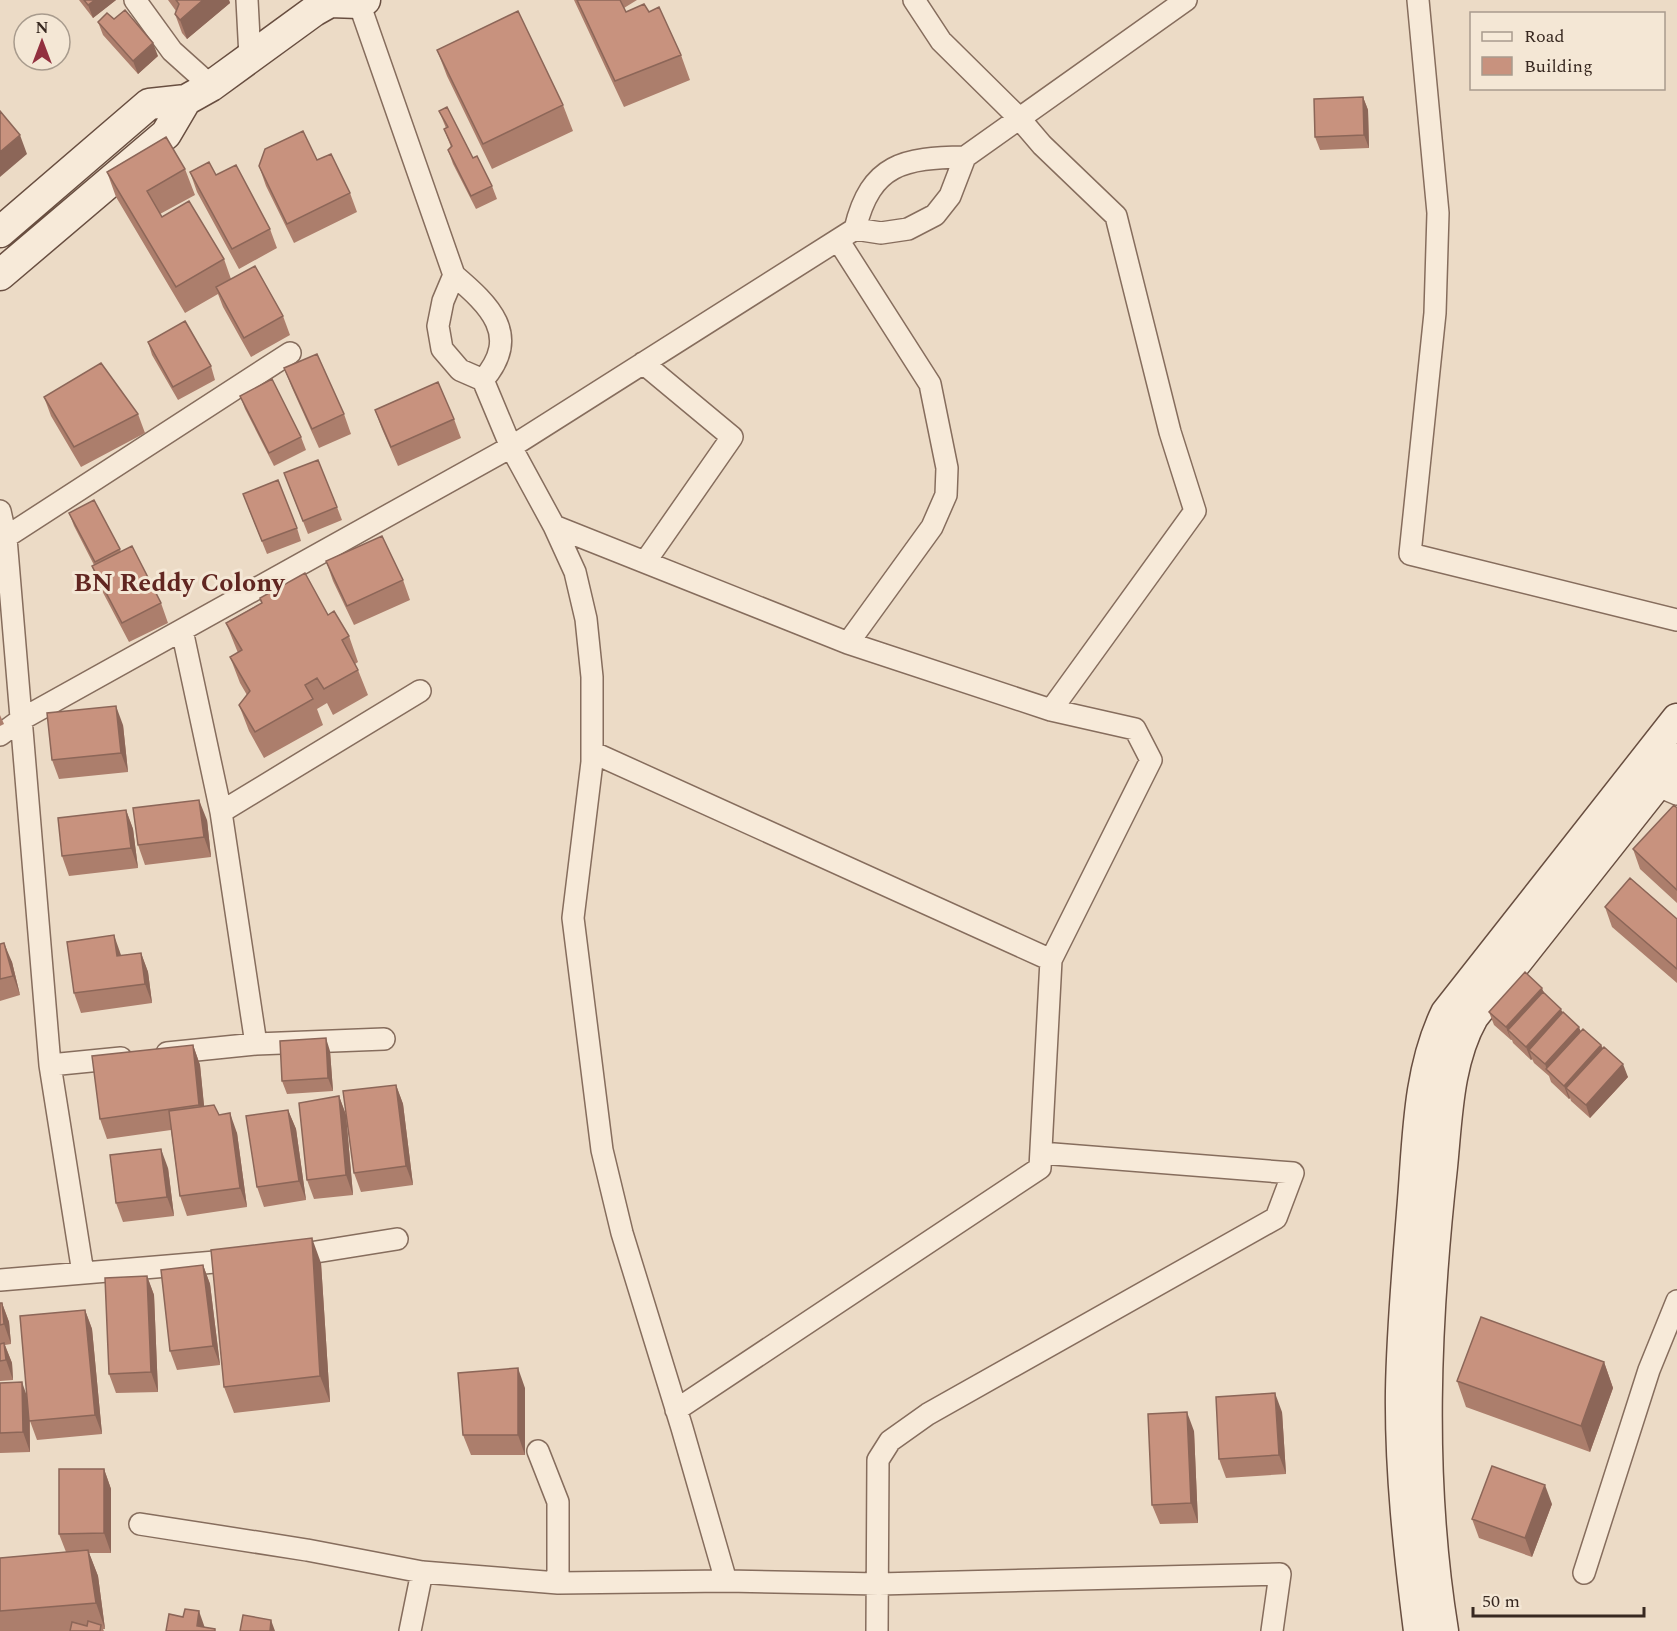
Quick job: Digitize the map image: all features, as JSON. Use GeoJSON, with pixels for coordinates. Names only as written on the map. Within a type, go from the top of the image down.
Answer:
{"type":"FeatureCollection","features":[{"type":"Feature","properties":{"kind":"street"},"geometry":{"type":"LineString","coordinates":[[135,0],[199,93]]}},
{"type":"Feature","properties":{"kind":"street"},"geometry":{"type":"LineString","coordinates":[[247,0],[250,57]]}},
{"type":"Feature","properties":{"kind":"street"},"geometry":{"type":"LineString","coordinates":[[914,0],[941,40],[1019,118],[1042,145],[1116,216],[1170,432],[1196,511],[1051,710]]}},
{"type":"Feature","properties":{"kind":"street"},"geometry":{"type":"LineString","coordinates":[[0,735],[22,718],[511,447],[846,234],[870,188],[892,167],[926,158],[964,157],[1186,0]]}},
{"type":"Feature","properties":{"kind":"street"},"geometry":{"type":"LineString","coordinates":[[1418,0],[1438,213],[1435,313],[1410,554],[1677,620]]}},
{"type":"Feature","properties":{"kind":"street"},"geometry":{"type":"LineString","coordinates":[[0,275],[166,134],[199,93],[250,57],[337,2],[453,275],[488,307],[501,330],[499,350],[493,369],[483,380]]}},
{"type":"Feature","properties":{"kind":"street"},"geometry":{"type":"LineString","coordinates":[[0,232],[149,105],[199,93]]}},
{"type":"Feature","properties":{"kind":"street"},"geometry":{"type":"LineString","coordinates":[[846,234],[881,233],[908,229],[935,215],[950,196],[964,157]]}},
{"type":"Feature","properties":{"kind":"street"},"geometry":{"type":"LineString","coordinates":[[846,234],[930,384],[947,468],[946,495],[932,527],[848,643]]}},
{"type":"Feature","properties":{"kind":"street"},"geometry":{"type":"LineString","coordinates":[[453,275],[443,301],[438,326],[441,348],[460,370],[483,380],[511,447],[554,526],[575,572],[586,619],[591,677],[591,752],[573,918],[602,1150],[622,1233],[726,1581]]}},
{"type":"Feature","properties":{"kind":"street"},"geometry":{"type":"LineString","coordinates":[[3,539],[290,353]]}},
{"type":"Feature","properties":{"kind":"street"},"geometry":{"type":"LineString","coordinates":[[643,363],[732,437],[645,562]]}},
{"type":"Feature","properties":{"kind":"street"},"geometry":{"type":"LineString","coordinates":[[0,511],[22,718],[50,1065],[83,1273]]}},
{"type":"Feature","properties":{"kind":"street"},"geometry":{"type":"LineString","coordinates":[[554,526],[848,643],[1051,710],[1135,729],[1151,760],[1051,960],[1040,1168],[676,1410]]}},
{"type":"Feature","properties":{"kind":"street"},"geometry":{"type":"LineString","coordinates":[[182,630],[221,812],[256,1044]]}},
{"type":"Feature","properties":{"kind":"street"},"geometry":{"type":"LineString","coordinates":[[221,812],[420,691]]}},
{"type":"Feature","properties":{"kind":"street"},"geometry":{"type":"LineString","coordinates":[[1443,1631],[1427,1470],[1426,1359],[1438,1195],[1457,1054],[1464,1033],[1473,1017],[1655,784],[1677,720]]}},
{"type":"Feature","properties":{"kind":"street"},"geometry":{"type":"LineString","coordinates":[[591,752],[1051,960]]}},
{"type":"Feature","properties":{"kind":"street"},"geometry":{"type":"LineString","coordinates":[[1419,1631],[1410,1549],[1401,1394],[1402,1336],[1420,1114],[1433,1047],[1446,1013],[1677,759]]}},
{"type":"Feature","properties":{"kind":"street"},"geometry":{"type":"LineString","coordinates":[[50,1065],[256,1044],[384,1039]]}},
{"type":"Feature","properties":{"kind":"street"},"geometry":{"type":"LineString","coordinates":[[877,1631],[878,1460],[890,1442],[928,1414],[1276,1218],[1293,1173],[1041,1153]]}},
{"type":"Feature","properties":{"kind":"street"},"geometry":{"type":"LineString","coordinates":[[0,1280],[265,1258],[397,1239]]}},
{"type":"Feature","properties":{"kind":"street"},"geometry":{"type":"LineString","coordinates":[[1584,1573],[1649,1370],[1677,1301]]}},
{"type":"Feature","properties":{"kind":"street"},"geometry":{"type":"LineString","coordinates":[[538,1451],[558,1502],[558,1583]]}},
{"type":"Feature","properties":{"kind":"street"},"geometry":{"type":"LineString","coordinates":[[140,1524],[307,1550],[422,1572],[558,1583],[726,1581],[879,1584],[1280,1574],[1272,1631]]}},
{"type":"Feature","properties":{"kind":"street"},"geometry":{"type":"LineString","coordinates":[[410,1631],[422,1572]]}},
{"type":"Feature","properties":{"kind":"building"},"geometry":{"type":"Polygon","coordinates":[[[84,0],[95,0],[88,5],[84,0]]]}},
{"type":"Feature","properties":{"kind":"building"},"geometry":{"type":"Polygon","coordinates":[[[176,0],[203,0],[180,20],[175,14],[179,4],[176,0]]]}},
{"type":"Feature","properties":{"kind":"building"},"geometry":{"type":"Polygon","coordinates":[[[577,0],[620,0],[626,12],[644,4],[649,12],[659,7],[681,55],[615,81],[577,0]]]}},
{"type":"Feature","properties":{"kind":"building"},"geometry":{"type":"Polygon","coordinates":[[[125,10],[153,43],[133,61],[98,22],[107,13],[114,19],[125,10]]]}},
{"type":"Feature","properties":{"kind":"building"},"geometry":{"type":"Polygon","coordinates":[[[518,11],[563,105],[483,144],[437,50],[518,11]]]}},
{"type":"Feature","properties":{"kind":"building"},"geometry":{"type":"Polygon","coordinates":[[[1363,97],[1364,135],[1315,137],[1314,99],[1363,97]]]}},
{"type":"Feature","properties":{"kind":"building"},"geometry":{"type":"Polygon","coordinates":[[[447,107],[473,158],[477,156],[492,186],[471,196],[448,150],[452,146],[444,129],[448,127],[439,111],[447,107]]]}},
{"type":"Feature","properties":{"kind":"building"},"geometry":{"type":"Polygon","coordinates":[[[0,111],[20,135],[0,152],[0,111]]]}},
{"type":"Feature","properties":{"kind":"building"},"geometry":{"type":"Polygon","coordinates":[[[303,131],[317,160],[331,154],[350,193],[287,224],[259,166],[265,149],[303,131]]]}},
{"type":"Feature","properties":{"kind":"building"},"geometry":{"type":"Polygon","coordinates":[[[166,137],[185,169],[147,191],[162,217],[189,201],[224,259],[176,287],[107,172],[166,137]]]}},
{"type":"Feature","properties":{"kind":"building"},"geometry":{"type":"Polygon","coordinates":[[[209,162],[216,175],[236,165],[270,229],[232,249],[190,172],[209,162]]]}},
{"type":"Feature","properties":{"kind":"building"},"geometry":{"type":"Polygon","coordinates":[[[255,266],[283,316],[244,338],[216,287],[255,266]]]}},
{"type":"Feature","properties":{"kind":"building"},"geometry":{"type":"Polygon","coordinates":[[[185,321],[211,366],[173,387],[148,342],[185,321]]]}},
{"type":"Feature","properties":{"kind":"building"},"geometry":{"type":"Polygon","coordinates":[[[317,354],[344,414],[312,429],[284,368],[317,354]]]}},
{"type":"Feature","properties":{"kind":"building"},"geometry":{"type":"Polygon","coordinates":[[[101,363],[138,414],[74,447],[44,397],[101,363]]]}},
{"type":"Feature","properties":{"kind":"building"},"geometry":{"type":"Polygon","coordinates":[[[272,379],[301,437],[269,453],[240,396],[272,379]]]}},
{"type":"Feature","properties":{"kind":"building"},"geometry":{"type":"Polygon","coordinates":[[[438,382],[454,419],[391,447],[375,410],[438,382]]]}},
{"type":"Feature","properties":{"kind":"building"},"geometry":{"type":"Polygon","coordinates":[[[318,460],[337,507],[303,521],[284,473],[318,460]]]}},
{"type":"Feature","properties":{"kind":"building"},"geometry":{"type":"Polygon","coordinates":[[[278,480],[297,528],[262,541],[243,494],[278,480]]]}},
{"type":"Feature","properties":{"kind":"building"},"geometry":{"type":"Polygon","coordinates":[[[94,500],[120,549],[95,562],[69,513],[94,500]]]}},
{"type":"Feature","properties":{"kind":"building"},"geometry":{"type":"Polygon","coordinates":[[[382,536],[403,580],[347,606],[326,561],[382,536]]]}},
{"type":"Feature","properties":{"kind":"building"},"geometry":{"type":"Polygon","coordinates":[[[132,546],[161,603],[122,623],[92,566],[132,546]]]}},
{"type":"Feature","properties":{"kind":"building"},"geometry":{"type":"Polygon","coordinates":[[[305,573],[328,615],[334,611],[349,636],[342,640],[358,670],[324,689],[317,678],[305,685],[313,699],[255,732],[239,705],[250,691],[230,657],[242,650],[226,623],[262,603],[260,598],[305,573]]]}},
{"type":"Feature","properties":{"kind":"building"},"geometry":{"type":"Polygon","coordinates":[[[116,706],[121,753],[52,760],[47,713],[116,706]]]}},
{"type":"Feature","properties":{"kind":"building"},"geometry":{"type":"Polygon","coordinates":[[[199,800],[204,837],[138,845],[133,808],[199,800]]]}},
{"type":"Feature","properties":{"kind":"building"},"geometry":{"type":"Polygon","coordinates":[[[1674,805],[1677,808],[1677,890],[1633,849],[1674,805]]]}},
{"type":"Feature","properties":{"kind":"building"},"geometry":{"type":"Polygon","coordinates":[[[126,810],[131,848],[62,856],[58,818],[126,810]]]}},
{"type":"Feature","properties":{"kind":"building"},"geometry":{"type":"Polygon","coordinates":[[[1630,878],[1677,919],[1677,969],[1605,907],[1630,878]]]}},
{"type":"Feature","properties":{"kind":"building"},"geometry":{"type":"Polygon","coordinates":[[[114,935],[117,956],[141,953],[145,984],[74,993],[67,942],[114,935]]]}},
{"type":"Feature","properties":{"kind":"building"},"geometry":{"type":"Polygon","coordinates":[[[4,943],[13,976],[0,979],[0,944],[4,943]]]}},
{"type":"Feature","properties":{"kind":"building"},"geometry":{"type":"Polygon","coordinates":[[[1525,972],[1542,988],[1506,1027],[1489,1012],[1525,972]]]}},
{"type":"Feature","properties":{"kind":"building"},"geometry":{"type":"Polygon","coordinates":[[[1543,992],[1561,1009],[1526,1047],[1508,1030],[1543,992]]]}},
{"type":"Feature","properties":{"kind":"building"},"geometry":{"type":"Polygon","coordinates":[[[1563,1012],[1579,1027],[1545,1064],[1529,1050],[1563,1012]]]}},
{"type":"Feature","properties":{"kind":"building"},"geometry":{"type":"Polygon","coordinates":[[[1583,1029],[1601,1045],[1564,1086],[1546,1069],[1583,1029]]]}},
{"type":"Feature","properties":{"kind":"building"},"geometry":{"type":"Polygon","coordinates":[[[326,1038],[328,1078],[282,1081],[280,1041],[326,1038]]]}},
{"type":"Feature","properties":{"kind":"building"},"geometry":{"type":"Polygon","coordinates":[[[193,1045],[199,1105],[100,1119],[92,1056],[193,1045]]]}},
{"type":"Feature","properties":{"kind":"building"},"geometry":{"type":"Polygon","coordinates":[[[1604,1047],[1623,1064],[1586,1105],[1566,1088],[1604,1047]]]}},
{"type":"Feature","properties":{"kind":"building"},"geometry":{"type":"Polygon","coordinates":[[[396,1085],[406,1166],[354,1173],[343,1091],[396,1085]]]}},
{"type":"Feature","properties":{"kind":"building"},"geometry":{"type":"Polygon","coordinates":[[[339,1096],[346,1175],[307,1180],[299,1103],[339,1096]]]}},
{"type":"Feature","properties":{"kind":"building"},"geometry":{"type":"Polygon","coordinates":[[[214,1105],[219,1115],[230,1113],[240,1188],[180,1196],[169,1111],[214,1105]]]}},
{"type":"Feature","properties":{"kind":"building"},"geometry":{"type":"Polygon","coordinates":[[[288,1110],[299,1181],[257,1187],[246,1116],[288,1110]]]}},
{"type":"Feature","properties":{"kind":"building"},"geometry":{"type":"Polygon","coordinates":[[[161,1149],[167,1197],[116,1203],[110,1155],[161,1149]]]}},
{"type":"Feature","properties":{"kind":"building"},"geometry":{"type":"Polygon","coordinates":[[[312,1238],[320,1376],[224,1387],[211,1250],[312,1238]]]}},
{"type":"Feature","properties":{"kind":"building"},"geometry":{"type":"Polygon","coordinates":[[[203,1265],[213,1346],[170,1351],[161,1270],[203,1265]]]}},
{"type":"Feature","properties":{"kind":"building"},"geometry":{"type":"Polygon","coordinates":[[[147,1276],[151,1372],[109,1374],[105,1278],[147,1276]]]}},
{"type":"Feature","properties":{"kind":"building"},"geometry":{"type":"Polygon","coordinates":[[[0,1303],[2,1303],[4,1324],[0,1325],[0,1303]]]}},
{"type":"Feature","properties":{"kind":"building"},"geometry":{"type":"Polygon","coordinates":[[[85,1310],[95,1415],[29,1421],[20,1316],[85,1310]]]}},
{"type":"Feature","properties":{"kind":"building"},"geometry":{"type":"Polygon","coordinates":[[[1481,1317],[1604,1362],[1581,1426],[1457,1381],[1481,1317]]]}},
{"type":"Feature","properties":{"kind":"building"},"geometry":{"type":"Polygon","coordinates":[[[4,1343],[6,1360],[0,1361],[0,1344],[4,1343]]]}},
{"type":"Feature","properties":{"kind":"building"},"geometry":{"type":"Polygon","coordinates":[[[518,1368],[518,1435],[463,1435],[458,1373],[518,1368]]]}},
{"type":"Feature","properties":{"kind":"building"},"geometry":{"type":"Polygon","coordinates":[[[22,1382],[23,1432],[0,1433],[0,1383],[22,1382]]]}},
{"type":"Feature","properties":{"kind":"building"},"geometry":{"type":"Polygon","coordinates":[[[1275,1393],[1279,1455],[1219,1459],[1216,1397],[1275,1393]]]}},
{"type":"Feature","properties":{"kind":"building"},"geometry":{"type":"Polygon","coordinates":[[[1187,1412],[1191,1503],[1152,1505],[1148,1414],[1187,1412]]]}},
{"type":"Feature","properties":{"kind":"building"},"geometry":{"type":"Polygon","coordinates":[[[1492,1466],[1545,1485],[1525,1538],[1472,1519],[1492,1466]]]}},
{"type":"Feature","properties":{"kind":"building"},"geometry":{"type":"Polygon","coordinates":[[[59,1469],[104,1469],[104,1533],[59,1534],[59,1469]]]}},
{"type":"Feature","properties":{"kind":"building"},"geometry":{"type":"Polygon","coordinates":[[[88,1550],[96,1603],[0,1611],[0,1558],[88,1550]]]}},
{"type":"Feature","properties":{"kind":"building"},"geometry":{"type":"Polygon","coordinates":[[[185,1609],[199,1611],[197,1626],[215,1629],[215,1631],[166,1631],[169,1614],[183,1617],[185,1609]]]}},
{"type":"Feature","properties":{"kind":"building"},"geometry":{"type":"Polygon","coordinates":[[[243,1615],[271,1620],[270,1631],[240,1631],[243,1615]]]}},
{"type":"Feature","properties":{"kind":"building"},"geometry":{"type":"Polygon","coordinates":[[[88,1621],[101,1625],[100,1631],[70,1631],[72,1622],[87,1626],[88,1621]]]}},
{"type":"Feature","properties":{"kind":"district","name":"BN Reddy Colony"},"geometry":{"type":"Point","coordinates":[179,583]}}]}
